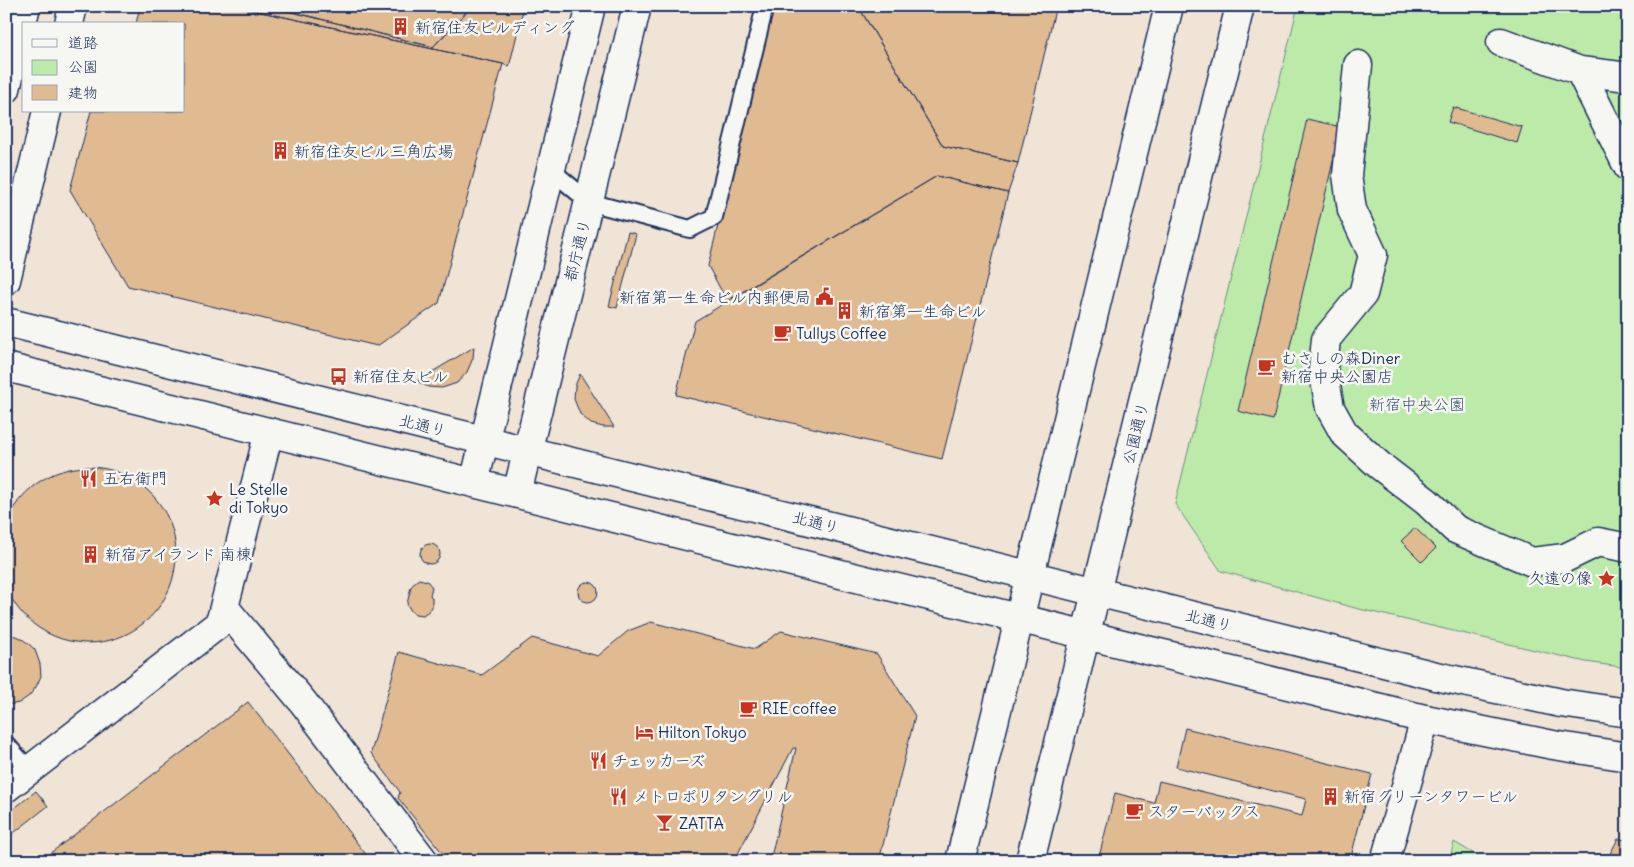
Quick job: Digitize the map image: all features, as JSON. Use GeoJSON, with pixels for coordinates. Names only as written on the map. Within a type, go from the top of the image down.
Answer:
{"type":"FeatureCollection","features":[{"type":"Feature","properties":{"kind":"main road"},"geometry":{"type":"LineString","coordinates":[[22,22],[26,6]]}},
{"type":"Feature","properties":{"kind":"main road"},"geometry":{"type":"LineString","coordinates":[[69,22],[73,6]]}},
{"type":"Feature","properties":{"kind":"main road"},"geometry":{"type":"LineString","coordinates":[[474,483],[590,6]]}},
{"type":"Feature","properties":{"kind":"main road","name":"都庁通り"},"geometry":{"type":"LineString","coordinates":[[517,493],[637,6]]}},
{"type":"Feature","properties":{"kind":"main road"},"geometry":{"type":"LineString","coordinates":[[960,861],[1169,6]]}},
{"type":"Feature","properties":{"kind":"main road","name":"公園通り"},"geometry":{"type":"LineString","coordinates":[[1030,861],[1240,6]]}},
{"type":"Feature","properties":{"kind":"main road"},"geometry":{"type":"LineString","coordinates":[[6,89],[22,23]]}},
{"type":"Feature","properties":{"kind":"main road"},"geometry":{"type":"LineString","coordinates":[[1501,42],[1580,72],[1628,77]]}},
{"type":"Feature","properties":{"kind":"main road"},"geometry":{"type":"LineString","coordinates":[[1358,65],[1347,174],[1352,210],[1373,255],[1363,294],[1326,339],[1323,369],[1330,408],[1344,434],[1379,466],[1427,502],[1455,529],[1532,562],[1565,558],[1598,542],[1628,548]]}},
{"type":"Feature","properties":{"kind":"main road"},"geometry":{"type":"LineString","coordinates":[[1580,72],[1628,168]]}},
{"type":"Feature","properties":{"kind":"main road"},"geometry":{"type":"LineString","coordinates":[[6,280],[47,112]]}},
{"type":"Feature","properties":{"kind":"main road","name":"北通り"},"geometry":{"type":"LineString","coordinates":[[6,322],[1436,676],[1561,703],[1628,714]]}},
{"type":"Feature","properties":{"kind":"main road"},"geometry":{"type":"LineString","coordinates":[[6,367],[1424,719],[1553,745],[1628,757]]}},
{"type":"Feature","properties":{"kind":"main road"},"geometry":{"type":"LineString","coordinates":[[6,788],[220,623],[269,432]]}},
{"type":"Feature","properties":{"kind":"main road"},"geometry":{"type":"LineString","coordinates":[[224,607],[303,702],[424,861]]}},
{"type":"Feature","properties":{"kind":"main road"},"geometry":{"type":"LineString","coordinates":[[1386,861],[1424,719]]}},
{"type":"Feature","properties":{"kind":"lane"},"geometry":{"type":"LineString","coordinates":[[550,169],[588,202],[690,229],[714,217],[765,6]]}},
{"type":"Feature","properties":{"kind":"lane"},"geometry":{"type":"LineString","coordinates":[[6,744],[29,770]]}},
{"type":"Feature","properties":{"kind":"green space","name":"新宿中央公園"},"geometry":{"type":"Polygon","coordinates":[[[1298,6],[1628,6],[1628,668],[1586,662],[1355,608],[1221,571],[1175,504],[1298,6]]]}},
{"type":"Feature","properties":{"kind":"green space"},"geometry":{"type":"Polygon","coordinates":[[[1454,842],[1486,861],[1449,861],[1454,842]]]}},
{"type":"Feature","properties":{"kind":"building","name":"新宿住友ビル三角広場"},"geometry":{"type":"Polygon","coordinates":[[[140,6],[233,6],[503,64],[439,303],[377,346],[128,286],[70,190],[91,112],[185,112],[185,22],[136,22],[140,6]]]}},
{"type":"Feature","properties":{"kind":"building"},"geometry":{"type":"Polygon","coordinates":[[[233,6],[268,6],[433,47],[472,6],[524,6],[509,67],[503,64],[233,6]]]}},
{"type":"Feature","properties":{"kind":"building","name":"新宿住友ビルディング"},"geometry":{"type":"Polygon","coordinates":[[[268,6],[472,6],[433,47],[268,6]]]}},
{"type":"Feature","properties":{"kind":"building"},"geometry":{"type":"Polygon","coordinates":[[[772,6],[858,6],[943,146],[1018,163],[1008,193],[937,176],[727,301],[708,266],[772,6]]]}},
{"type":"Feature","properties":{"kind":"building"},"geometry":{"type":"Polygon","coordinates":[[[858,6],[1056,6],[1018,163],[943,146],[858,6]]]}},
{"type":"Feature","properties":{"kind":"building"},"geometry":{"type":"Polygon","coordinates":[[[1453,107],[1522,127],[1517,143],[1448,122],[1453,107]]]}},
{"type":"Feature","properties":{"kind":"building"},"geometry":{"type":"Polygon","coordinates":[[[1307,119],[1341,127],[1273,420],[1238,411],[1307,119]]]}},
{"type":"Feature","properties":{"kind":"building","name":"新宿第一生命ビル"},"geometry":{"type":"Polygon","coordinates":[[[937,176],[1008,193],[942,459],[676,395],[695,321],[937,176]]]}},
{"type":"Feature","properties":{"kind":"building"},"geometry":{"type":"Polygon","coordinates":[[[628,232],[636,234],[617,308],[609,306],[628,232]]]}},
{"type":"Feature","properties":{"kind":"building"},"geometry":{"type":"Polygon","coordinates":[[[474,347],[473,358],[467,372],[457,383],[442,388],[428,387],[417,381],[474,347]]]}},
{"type":"Feature","properties":{"kind":"building"},"geometry":{"type":"Polygon","coordinates":[[[580,374],[614,427],[591,424],[580,414],[574,399],[575,386],[580,374]]]}},
{"type":"Feature","properties":{"kind":"building","name":"新宿アイランド 南棟"},"geometry":{"type":"Polygon","coordinates":[[[79,467],[97,467],[122,473],[137,481],[151,492],[162,506],[170,521],[175,538],[175,572],[170,589],[162,604],[151,618],[137,629],[114,640],[97,643],[79,643],[54,637],[39,629],[25,618],[14,604],[3,581],[0,564],[0,546],[6,521],[14,506],[25,492],[39,481],[62,470],[79,467]]]}},
{"type":"Feature","properties":{"kind":"building"},"geometry":{"type":"Polygon","coordinates":[[[1415,528],[1436,548],[1422,562],[1401,541],[1415,528]]]}},
{"type":"Feature","properties":{"kind":"building"},"geometry":{"type":"Polygon","coordinates":[[[430,544],[437,547],[440,554],[437,561],[430,564],[423,561],[420,554],[423,547],[430,544]]]}},
{"type":"Feature","properties":{"kind":"building"},"geometry":{"type":"Polygon","coordinates":[[[419,579],[427,581],[432,587],[430,595],[432,607],[423,615],[415,614],[407,604],[411,587],[419,579]]]}},
{"type":"Feature","properties":{"kind":"building"},"geometry":{"type":"Polygon","coordinates":[[[588,582],[595,585],[598,592],[595,599],[588,602],[581,599],[578,592],[581,585],[588,582]]]}},
{"type":"Feature","properties":{"kind":"building","name":"Hilton Tokyo"},"geometry":{"type":"Polygon","coordinates":[[[651,622],[755,649],[781,631],[877,654],[915,716],[879,861],[763,861],[772,853],[796,748],[793,748],[734,861],[449,861],[398,798],[400,792],[371,753],[399,652],[482,675],[532,638],[598,656],[628,631],[651,622]]]}},
{"type":"Feature","properties":{"kind":"building"},"geometry":{"type":"Polygon","coordinates":[[[7,634],[19,637],[35,650],[40,664],[41,676],[29,696],[19,703],[7,705],[7,634]]]}},
{"type":"Feature","properties":{"kind":"building"},"geometry":{"type":"Polygon","coordinates":[[[248,702],[371,861],[40,861],[248,702]]]}},
{"type":"Feature","properties":{"kind":"building","name":"新宿グリーンタワービル"},"geometry":{"type":"Polygon","coordinates":[[[1185,728],[1372,774],[1350,861],[1098,861],[1115,793],[1154,803],[1159,781],[1302,816],[1306,799],[1176,767],[1185,728]]]}},
{"type":"Feature","properties":{"kind":"building"},"geometry":{"type":"Polygon","coordinates":[[[36,791],[48,806],[6,839],[6,815],[36,791]]]}},
{"type":"Feature","properties":{"kind":"building"},"geometry":{"type":"Polygon","coordinates":[[[1618,839],[1628,840],[1628,861],[1606,861],[1618,839]]]}},
{"type":"Feature","properties":{"kind":"place","name":"新宿住友ビルディング"},"geometry":{"type":"Point","coordinates":[401,27]}},
{"type":"Feature","properties":{"kind":"place","name":"新宿住友ビル三角広場"},"geometry":{"type":"Point","coordinates":[280,151]}},
{"type":"Feature","properties":{"kind":"place","name":"新宿第一生命ビル内郵便局"},"geometry":{"type":"Point","coordinates":[825,297]}},
{"type":"Feature","properties":{"kind":"place","name":"新宿第一生命ビル"},"geometry":{"type":"Point","coordinates":[845,311]}},
{"type":"Feature","properties":{"kind":"place","name":"Tullys Coffee"},"geometry":{"type":"Point","coordinates":[782,333]}},
{"type":"Feature","properties":{"kind":"place","name":"むさしの森Diner 新宿中央公園店"},"geometry":{"type":"Point","coordinates":[1267,367]}},
{"type":"Feature","properties":{"kind":"place","name":"新宿住友ビル"},"geometry":{"type":"Point","coordinates":[339,376]}},
{"type":"Feature","properties":{"kind":"place","name":"五右衛門"},"geometry":{"type":"Point","coordinates":[89,478]}},
{"type":"Feature","properties":{"kind":"place","name":"Le Stelle di Tokyo"},"geometry":{"type":"Point","coordinates":[215,498]}},
{"type":"Feature","properties":{"kind":"place","name":"新宿アイランド 南棟"},"geometry":{"type":"Point","coordinates":[91,554]}},
{"type":"Feature","properties":{"kind":"place","name":"久遠の像"},"geometry":{"type":"Point","coordinates":[1606,578]}},
{"type":"Feature","properties":{"kind":"place","name":"RIE coffee"},"geometry":{"type":"Point","coordinates":[748,708]}},
{"type":"Feature","properties":{"kind":"place","name":"Hilton Tokyo"},"geometry":{"type":"Point","coordinates":[644,732]}},
{"type":"Feature","properties":{"kind":"place","name":"チェッカーズ"},"geometry":{"type":"Point","coordinates":[598,760]}},
{"type":"Feature","properties":{"kind":"place","name":"メトロポリタングリル"},"geometry":{"type":"Point","coordinates":[619,796]}},
{"type":"Feature","properties":{"kind":"place","name":"新宿グリーンタワービル"},"geometry":{"type":"Point","coordinates":[1330,796]}},
{"type":"Feature","properties":{"kind":"place","name":"スターバックス"},"geometry":{"type":"Point","coordinates":[1134,811]}},
{"type":"Feature","properties":{"kind":"place","name":"ZATTA"},"geometry":{"type":"Point","coordinates":[665,823]}}]}
